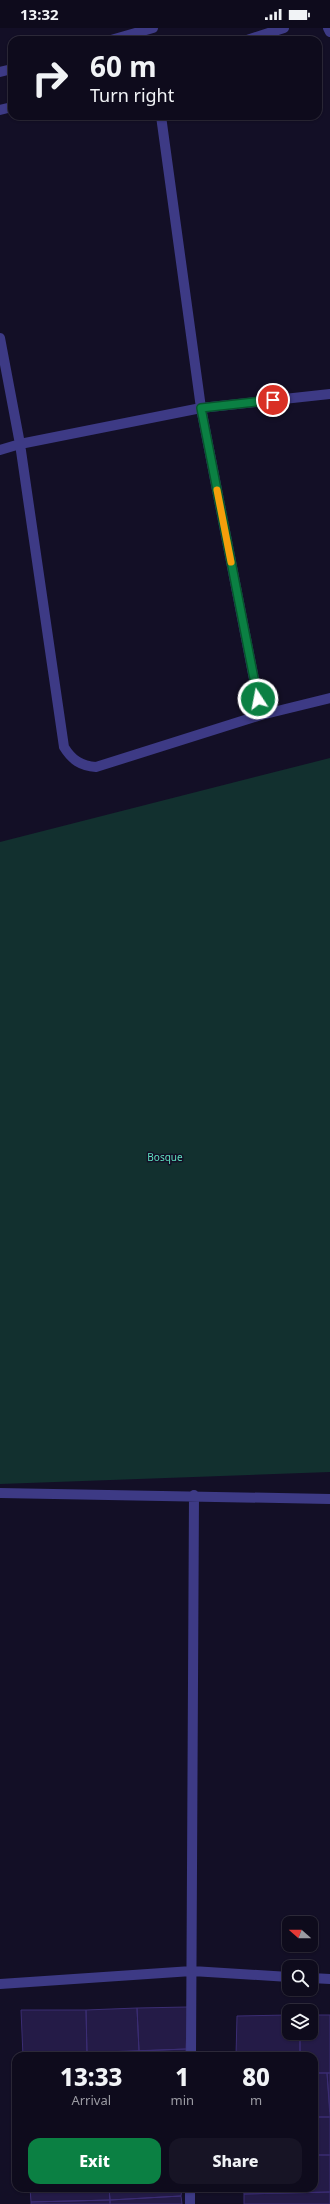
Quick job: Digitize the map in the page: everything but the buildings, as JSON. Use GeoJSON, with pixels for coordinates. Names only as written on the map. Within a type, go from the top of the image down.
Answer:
{"type":"FeatureCollection","features":[{"type":"Feature","properties":{"kind":"street"},"geometry":{"type":"LineString","coordinates":[[125,36],[153,28]]}},
{"type":"Feature","properties":{"kind":"street"},"geometry":{"type":"LineString","coordinates":[[259,36],[284,28]]}},
{"type":"Feature","properties":{"kind":"street"},"geometry":{"type":"LineString","coordinates":[[328,28],[330,32]]}},
{"type":"Feature","properties":{"kind":"street"},"geometry":{"type":"LineString","coordinates":[[162,120],[201,408],[261,715]]}},
{"type":"Feature","properties":{"kind":"street"},"geometry":{"type":"LineString","coordinates":[[0,338],[20,444],[64,747],[69,755],[86,766],[96,767],[261,715],[330,698]]}},
{"type":"Feature","properties":{"kind":"street"},"geometry":{"type":"LineString","coordinates":[[0,450],[20,444],[201,408],[330,394]]}},
{"type":"Feature","properties":{"kind":"street"},"geometry":{"type":"LineString","coordinates":[[0,1493],[194,1495],[330,1499]]}},
{"type":"Feature","properties":{"kind":"street"},"geometry":{"type":"LineString","coordinates":[[191,2052],[194,1495]]}},
{"type":"Feature","properties":{"kind":"street"},"geometry":{"type":"LineString","coordinates":[[0,1984],[192,1971],[282,1976]]}},
{"type":"Feature","properties":{"kind":"street"},"geometry":{"type":"LineString","coordinates":[[318,1978],[330,1979]]}},
{"type":"Feature","properties":{"kind":"street"},"geometry":{"type":"LineString","coordinates":[[190,2192],[190,2204]]}},
{"type":"Feature","properties":{"kind":"green space","name":"Bosque"},"geometry":{"type":"Polygon","coordinates":[[[330,758],[330,1472],[0,1484],[0,842],[330,758]]]}},
{"type":"Feature","properties":{"kind":"slow traffic"},"geometry":{"type":"LineString","coordinates":[[217,490],[231,562]]}},
{"type":"Feature","properties":{"kind":"route"},"geometry":{"type":"LineString","coordinates":[[258,699],[201,408],[273,400]]}}]}
